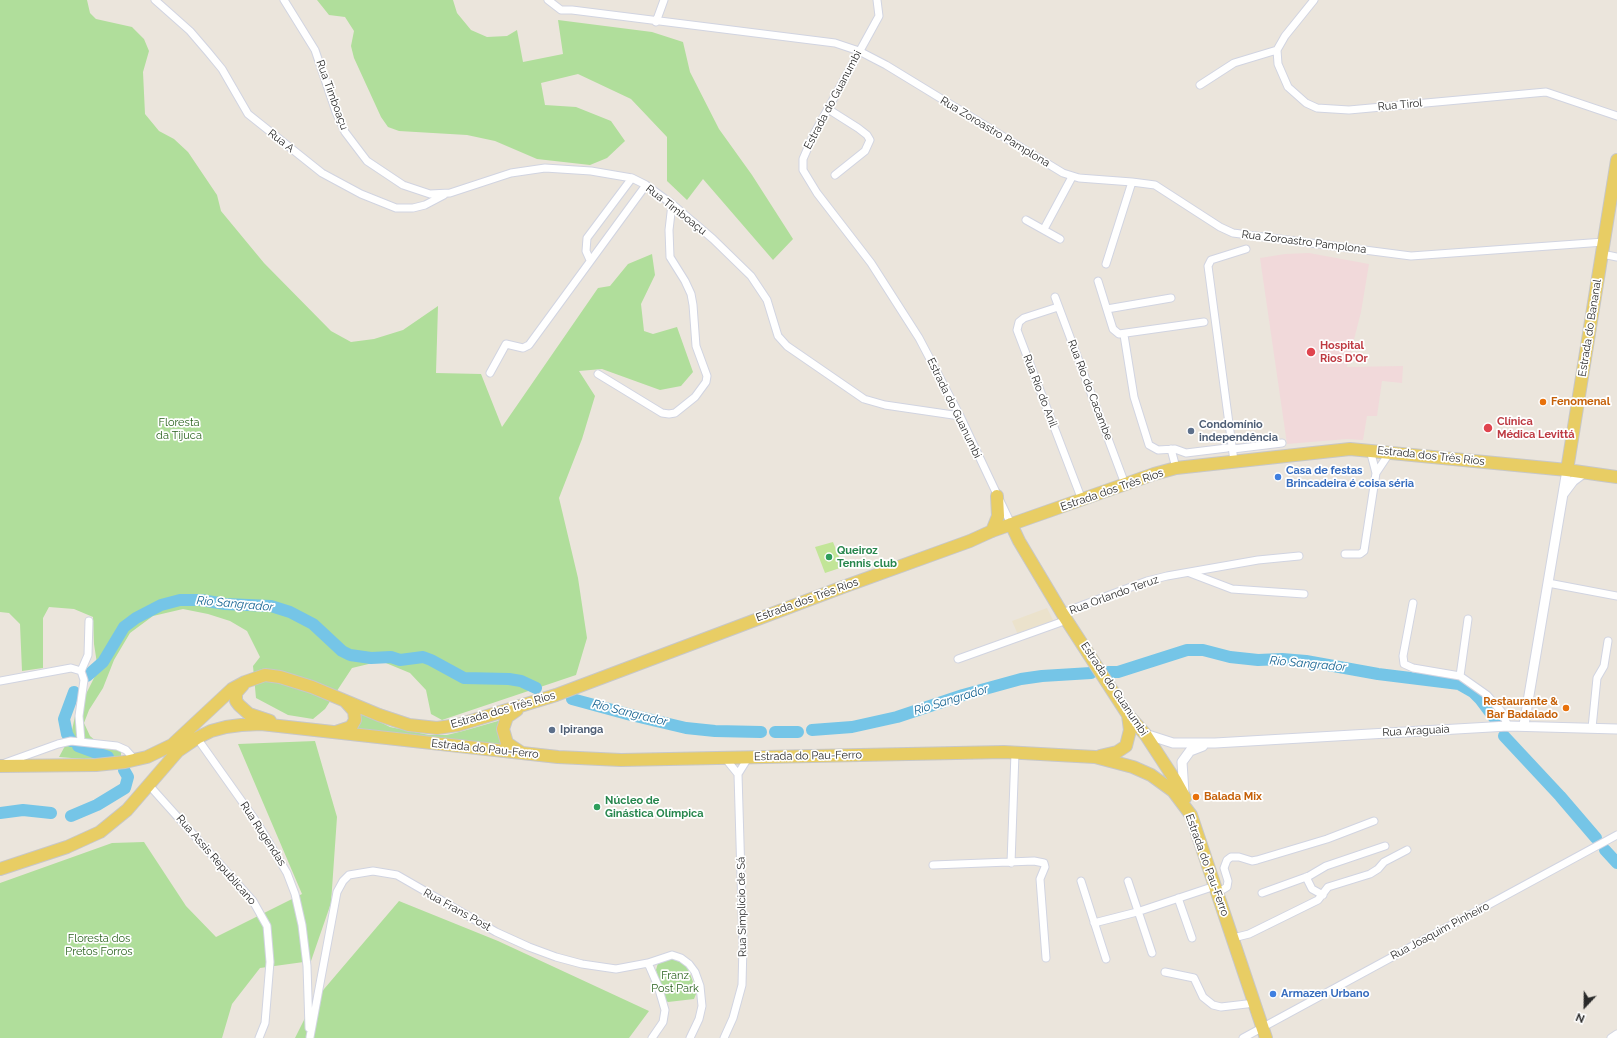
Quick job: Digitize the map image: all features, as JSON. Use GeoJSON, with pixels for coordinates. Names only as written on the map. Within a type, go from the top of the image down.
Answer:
{"type":"FeatureCollection","features":[{"type":"Feature","properties":{"kind":"main road","name":"Estrada do Bananal"},"geometry":{"type":"LineString","coordinates":[[1567,470],[1617,160]]}},
{"type":"Feature","properties":{"kind":"main road","name":"Estrada dos Três Rios"},"geometry":{"type":"LineString","coordinates":[[0,869],[67,847],[100,832],[120,816],[148,784],[175,748],[218,701],[245,682],[265,675],[275,676],[312,688],[396,721],[422,727],[437,728],[458,725],[556,696],[1011,524],[1125,484],[1231,453],[1350,449],[1370,450],[1617,476]]}},
{"type":"Feature","properties":{"kind":"main road"},"geometry":{"type":"LineString","coordinates":[[997,496],[998,516],[989,533],[1002,534],[1019,541],[1024,527],[1042,514]]}},
{"type":"Feature","properties":{"kind":"main road","name":"Estrada do Guanumbi"},"geometry":{"type":"LineString","coordinates":[[1011,524],[1019,541],[1065,617],[1128,715],[1145,734],[1184,794],[1191,815]]}},
{"type":"Feature","properties":{"kind":"main road"},"geometry":{"type":"LineString","coordinates":[[245,682],[236,693],[236,701],[239,706],[249,714],[286,727]]}},
{"type":"Feature","properties":{"kind":"main road"},"geometry":{"type":"LineString","coordinates":[[333,732],[351,727],[354,724],[354,711],[346,702]]}},
{"type":"Feature","properties":{"kind":"main road"},"geometry":{"type":"LineString","coordinates":[[521,707],[507,717],[503,729],[505,739],[509,746],[524,754]]}},
{"type":"Feature","properties":{"kind":"main road"},"geometry":{"type":"LineString","coordinates":[[1095,757],[1112,754],[1126,746],[1129,737],[1128,715]]}},
{"type":"Feature","properties":{"kind":"main road","name":"Estrada do Pau-Ferro"},"geometry":{"type":"LineString","coordinates":[[175,748],[226,726],[261,724],[524,754],[621,760],[1015,753],[1095,757],[1133,767],[1151,775],[1173,791],[1191,815],[1264,1032]]}},
{"type":"Feature","properties":{"kind":"main road"},"geometry":{"type":"LineString","coordinates":[[0,765],[96,765],[135,760],[175,748]]}},
{"type":"Feature","properties":{"kind":"street","name":"Rua A"},"geometry":{"type":"LineString","coordinates":[[155,0],[190,31],[222,69],[248,114],[322,173],[361,194],[396,208],[413,208],[425,205],[450,193]]}},
{"type":"Feature","properties":{"kind":"street","name":"Rua Timboaçu"},"geometry":{"type":"LineString","coordinates":[[284,0],[315,50],[336,112],[345,132],[367,161],[403,185],[417,191],[430,194],[450,193],[528,169],[566,168],[614,174],[632,178],[646,185],[672,204],[713,239],[751,276],[767,300],[778,336],[787,346],[864,399],[885,405],[960,416]]}},
{"type":"Feature","properties":{"kind":"street"},"geometry":{"type":"LineString","coordinates":[[548,0],[561,10],[572,10],[656,22],[835,43],[860,51]]}},
{"type":"Feature","properties":{"kind":"street"},"geometry":{"type":"LineString","coordinates":[[656,22],[664,0]]}},
{"type":"Feature","properties":{"kind":"street","name":"Estrada do Guanumbi"},"geometry":{"type":"LineString","coordinates":[[877,0],[879,16],[828,109],[803,159],[803,170],[817,192],[887,285],[919,338],[960,416],[1011,524]]}},
{"type":"Feature","properties":{"kind":"street"},"geometry":{"type":"LineString","coordinates":[[1200,85],[1234,63],[1277,50],[1285,36],[1314,0]]}},
{"type":"Feature","properties":{"kind":"street","name":"Rua Tirol"},"geometry":{"type":"LineString","coordinates":[[1277,50],[1278,64],[1288,86],[1306,103],[1317,108],[1349,110],[1546,92],[1617,116]]}},
{"type":"Feature","properties":{"kind":"street","name":"Rua Zoroastro Pamplona"},"geometry":{"type":"LineString","coordinates":[[860,51],[886,65],[1048,164],[1072,177],[1155,185],[1220,227],[1233,233],[1411,256],[1604,242]]}},
{"type":"Feature","properties":{"kind":"street"},"geometry":{"type":"LineString","coordinates":[[828,109],[867,135],[870,140],[865,151],[835,175]]}},
{"type":"Feature","properties":{"kind":"street"},"geometry":{"type":"LineString","coordinates":[[1044,229],[1072,177]]}},
{"type":"Feature","properties":{"kind":"street"},"geometry":{"type":"LineString","coordinates":[[590,260],[586,251],[587,238],[632,178]]}},
{"type":"Feature","properties":{"kind":"street"},"geometry":{"type":"LineString","coordinates":[[1106,264],[1132,182]]}},
{"type":"Feature","properties":{"kind":"street"},"geometry":{"type":"LineString","coordinates":[[490,373],[506,344],[523,348],[529,344],[646,185]]}},
{"type":"Feature","properties":{"kind":"street"},"geometry":{"type":"LineString","coordinates":[[598,374],[662,413],[669,414],[675,413],[696,397],[706,382],[707,376],[696,346],[694,305],[691,294],[685,280],[670,257],[669,230],[672,204]]}},
{"type":"Feature","properties":{"kind":"street"},"geometry":{"type":"LineString","coordinates":[[1026,220],[1060,239]]}},
{"type":"Feature","properties":{"kind":"street"},"geometry":{"type":"LineString","coordinates":[[1231,453],[1208,266],[1211,260],[1246,249]]}},
{"type":"Feature","properties":{"kind":"street"},"geometry":{"type":"LineString","coordinates":[[1602,254],[1617,257]]}},
{"type":"Feature","properties":{"kind":"street"},"geometry":{"type":"LineString","coordinates":[[1098,281],[1113,329],[1119,334],[1124,335],[1204,322]]}},
{"type":"Feature","properties":{"kind":"street","name":"Rua Rio do Cacambe"},"geometry":{"type":"LineString","coordinates":[[1054,297],[1125,484]]}},
{"type":"Feature","properties":{"kind":"street"},"geometry":{"type":"LineString","coordinates":[[1107,309],[1171,298]]}},
{"type":"Feature","properties":{"kind":"street","name":"Rua Rio do Anil"},"geometry":{"type":"LineString","coordinates":[[1058,307],[1024,318],[1019,322],[1017,330],[1082,500]]}},
{"type":"Feature","properties":{"kind":"street"},"geometry":{"type":"LineString","coordinates":[[1124,335],[1134,397],[1149,445],[1158,450],[1171,449],[1186,453],[1231,453],[1282,443]]}},
{"type":"Feature","properties":{"kind":"street"},"geometry":{"type":"LineString","coordinates":[[1171,449],[1176,468]]}},
{"type":"Feature","properties":{"kind":"street"},"geometry":{"type":"LineString","coordinates":[[1345,554],[1360,554],[1364,551],[1376,473],[1370,450]]}},
{"type":"Feature","properties":{"kind":"street"},"geometry":{"type":"LineString","coordinates":[[1376,473],[1390,452]]}},
{"type":"Feature","properties":{"kind":"street","name":"Estrada do Bananal"},"geometry":{"type":"LineString","coordinates":[[1524,725],[1567,470]]}},
{"type":"Feature","properties":{"kind":"street","name":"Estrada do Bananal"},"geometry":{"type":"LineString","coordinates":[[1562,496],[1574,481],[1585,472]]}},
{"type":"Feature","properties":{"kind":"street","name":"Rua Orlando Teruz"},"geometry":{"type":"LineString","coordinates":[[958,659],[1065,617],[1147,581],[1258,560],[1299,556]]}},
{"type":"Feature","properties":{"kind":"street"},"geometry":{"type":"LineString","coordinates":[[1190,572],[1232,589],[1304,594]]}},
{"type":"Feature","properties":{"kind":"street"},"geometry":{"type":"LineString","coordinates":[[1548,583],[1617,596]]}},
{"type":"Feature","properties":{"kind":"street"},"geometry":{"type":"LineString","coordinates":[[1413,603],[1403,656],[1404,664],[1409,667],[1460,676],[1487,695],[1501,711],[1508,726]]}},
{"type":"Feature","properties":{"kind":"street"},"geometry":{"type":"LineString","coordinates":[[1460,676],[1468,619]]}},
{"type":"Feature","properties":{"kind":"street"},"geometry":{"type":"LineString","coordinates":[[81,741],[79,716],[84,680],[81,671],[88,655],[89,621]]}},
{"type":"Feature","properties":{"kind":"street"},"geometry":{"type":"LineString","coordinates":[[1592,728],[1597,678],[1604,666],[1608,641]]}},
{"type":"Feature","properties":{"kind":"street"},"geometry":{"type":"LineString","coordinates":[[0,681],[71,668],[81,671]]}},
{"type":"Feature","properties":{"kind":"street","name":"Rua Araguaia"},"geometry":{"type":"LineString","coordinates":[[1145,734],[1173,743],[1215,743],[1524,725],[1617,730]]}},
{"type":"Feature","properties":{"kind":"street","name":"Rua Rugendas"},"geometry":{"type":"LineString","coordinates":[[197,738],[258,824],[287,873],[295,894],[302,924],[307,966],[310,1037]]}},
{"type":"Feature","properties":{"kind":"street"},"geometry":{"type":"LineString","coordinates":[[0,765],[58,744],[81,741],[117,746],[126,750],[135,760]]}},
{"type":"Feature","properties":{"kind":"street","name":"Rua Araguaia"},"geometry":{"type":"LineString","coordinates":[[1184,794],[1181,768],[1184,756],[1198,747],[1215,743]]}},
{"type":"Feature","properties":{"kind":"street"},"geometry":{"type":"LineString","coordinates":[[1011,863],[1015,753]]}},
{"type":"Feature","properties":{"kind":"street"},"geometry":{"type":"LineString","coordinates":[[725,758],[738,774],[748,758]]}},
{"type":"Feature","properties":{"kind":"street","name":"Rua Simplício de Sá"},"geometry":{"type":"LineString","coordinates":[[724,1038],[733,1018],[742,985],[744,945],[738,774]]}},
{"type":"Feature","properties":{"kind":"street","name":"Rua Assis Republicano"},"geometry":{"type":"LineString","coordinates":[[148,784],[253,901],[267,926],[270,962],[265,1023],[259,1038]]}},
{"type":"Feature","properties":{"kind":"street"},"geometry":{"type":"LineString","coordinates":[[1094,923],[1137,912],[1178,898],[1227,887],[1228,881],[1224,868],[1227,860],[1231,857],[1239,857],[1252,861],[1257,860],[1327,839],[1374,821]]}},
{"type":"Feature","properties":{"kind":"street","name":"Rua Joaquim Pinheiro"},"geometry":{"type":"LineString","coordinates":[[1264,1032],[1617,835]]}},
{"type":"Feature","properties":{"kind":"street"},"geometry":{"type":"LineString","coordinates":[[1262,892],[1306,877],[1326,866],[1385,846]]}},
{"type":"Feature","properties":{"kind":"street"},"geometry":{"type":"LineString","coordinates":[[1233,938],[1249,934],[1318,900],[1328,887],[1370,874],[1378,869],[1384,862],[1407,850]]}},
{"type":"Feature","properties":{"kind":"street"},"geometry":{"type":"LineString","coordinates":[[933,865],[1034,861],[1044,863],[1045,868],[1040,879],[1046,958]]}},
{"type":"Feature","properties":{"kind":"street","name":"Rua Frans Post"},"geometry":{"type":"LineString","coordinates":[[310,1037],[337,892],[343,882],[350,875],[358,872],[373,871],[397,875],[496,932],[529,947],[556,956],[582,964],[616,969],[648,963]]}},
{"type":"Feature","properties":{"kind":"street"},"geometry":{"type":"LineString","coordinates":[[1306,877],[1312,889],[1323,895]]}},
{"type":"Feature","properties":{"kind":"street"},"geometry":{"type":"LineString","coordinates":[[1081,881],[1106,959]]}},
{"type":"Feature","properties":{"kind":"street"},"geometry":{"type":"LineString","coordinates":[[1128,881],[1137,912],[1152,953]]}},
{"type":"Feature","properties":{"kind":"street"},"geometry":{"type":"LineString","coordinates":[[1178,898],[1192,938]]}},
{"type":"Feature","properties":{"kind":"street"},"geometry":{"type":"LineString","coordinates":[[652,1038],[663,1022],[666,1010],[648,963],[662,957],[672,956],[681,958],[689,964],[695,972],[700,986],[702,1006],[699,1019],[690,1038]]}},
{"type":"Feature","properties":{"kind":"street"},"geometry":{"type":"LineString","coordinates":[[1165,972],[1194,978],[1203,997],[1213,1005],[1221,1007],[1255,1003]]}},
{"type":"Feature","properties":{"kind":"street"},"geometry":{"type":"LineString","coordinates":[[1243,1038],[1264,1032]]}},
{"type":"Feature","properties":{"kind":"street"},"geometry":{"type":"LineString","coordinates":[[1611,1038],[1617,1034]]}},
{"type":"Feature","properties":{"kind":"shaded area","name":"Hospital Rios D'Or"},"geometry":{"type":"Polygon","coordinates":[[[1309,253],[1369,264],[1361,312],[1347,367],[1403,366],[1402,383],[1382,381],[1377,416],[1367,416],[1363,440],[1347,439],[1287,444],[1260,258],[1285,254],[1309,253]]]}},
{"type":"Feature","properties":{"kind":"shaded area"},"geometry":{"type":"Polygon","coordinates":[[[1047,608],[1055,624],[1019,637],[1012,621],[1047,608]]]}},
{"type":"Feature","properties":{"kind":"green space","name":"Floresta da Tijuca"},"geometry":{"type":"Polygon","coordinates":[[[0,0],[87,0],[90,13],[96,19],[132,27],[144,39],[149,51],[143,72],[145,114],[159,131],[174,139],[188,152],[217,195],[221,211],[264,263],[331,331],[351,342],[374,339],[403,330],[438,306],[436,373],[481,374],[502,427],[598,288],[610,286],[628,264],[652,254],[655,275],[641,304],[644,331],[653,334],[677,327],[693,372],[681,386],[660,390],[602,369],[579,371],[595,396],[582,439],[559,498],[578,578],[587,638],[576,675],[442,720],[431,714],[426,690],[410,673],[381,661],[352,668],[325,709],[313,719],[288,715],[256,698],[253,666],[260,657],[247,631],[230,621],[208,614],[183,609],[153,616],[130,633],[114,660],[103,688],[89,710],[84,723],[90,736],[97,742],[115,742],[121,745],[121,757],[84,759],[59,757],[71,735],[75,716],[98,670],[94,644],[93,617],[74,609],[49,607],[43,618],[43,668],[22,671],[20,624],[9,613],[0,612],[0,0]]]}},
{"type":"Feature","properties":{"kind":"green space"},"geometry":{"type":"Polygon","coordinates":[[[317,0],[453,0],[457,13],[471,30],[487,37],[507,36],[517,30],[523,62],[563,54],[558,20],[652,32],[683,42],[690,72],[719,129],[752,175],[793,239],[773,260],[703,179],[687,200],[667,181],[667,137],[631,99],[578,74],[541,83],[545,105],[576,107],[611,121],[625,141],[607,158],[590,165],[537,159],[495,141],[467,135],[399,131],[388,127],[381,117],[354,58],[351,46],[354,31],[345,17],[329,15],[317,0]]]}},
{"type":"Feature","properties":{"kind":"green space","name":"Queiroz Tennis club"},"geometry":{"type":"Polygon","coordinates":[[[833,542],[843,567],[825,573],[815,547],[833,542]]]}},
{"type":"Feature","properties":{"kind":"green space"},"geometry":{"type":"Polygon","coordinates":[[[360,712],[390,727],[429,735],[447,735],[505,719],[500,734],[502,745],[352,732],[360,712]]]}},
{"type":"Feature","properties":{"kind":"green space","name":"Floresta dos Pretos Forros"},"geometry":{"type":"Polygon","coordinates":[[[315,741],[337,817],[331,903],[311,961],[260,968],[232,1004],[222,1038],[0,1038],[0,883],[112,843],[144,842],[186,906],[216,937],[302,894],[238,744],[315,741]]]}},
{"type":"Feature","properties":{"kind":"green space"},"geometry":{"type":"Polygon","coordinates":[[[399,901],[498,941],[649,1011],[629,1038],[295,1038],[313,1002],[399,901]]]}},
{"type":"Feature","properties":{"kind":"green space","name":"Franz Post Park"},"geometry":{"type":"Polygon","coordinates":[[[674,957],[683,962],[688,969],[695,987],[696,994],[694,999],[668,1002],[665,1000],[656,970],[658,963],[674,957]]]}},
{"type":"Feature","properties":{"kind":"waterway","name":"Rio Sangrador"},"geometry":{"type":"LineString","coordinates":[[87,676],[103,662],[124,627],[136,618],[161,605],[180,600],[201,600],[225,604],[271,606],[290,612],[313,624],[342,651],[350,655],[371,658],[391,657],[400,660],[423,657],[464,678],[509,679],[521,681],[536,688]]}},
{"type":"Feature","properties":{"kind":"waterway","name":"Rio Sangrador"},"geometry":{"type":"LineString","coordinates":[[1108,672],[1118,672],[1187,650],[1203,650],[1230,657],[1258,660],[1282,659],[1306,661],[1378,674],[1459,684],[1473,692],[1495,719]]}},
{"type":"Feature","properties":{"kind":"waterway","name":"Rio Sangrador"},"geometry":{"type":"LineString","coordinates":[[812,730],[852,727],[897,717],[963,695],[1021,679],[1091,673]]}},
{"type":"Feature","properties":{"kind":"waterway","name":"Rio Sangrador"},"geometry":{"type":"LineString","coordinates":[[71,741],[67,734],[64,719],[74,692]]}},
{"type":"Feature","properties":{"kind":"waterway","name":"Rio Sangrador"},"geometry":{"type":"LineString","coordinates":[[572,699],[686,728],[715,731],[761,732]]}},
{"type":"Feature","properties":{"kind":"waterway","name":"Rio Sangrador"},"geometry":{"type":"LineString","coordinates":[[775,732],[798,732]]}},
{"type":"Feature","properties":{"kind":"waterway","name":"Rio Sangrador"},"geometry":{"type":"LineString","coordinates":[[1504,736],[1560,796],[1596,838]]}},
{"type":"Feature","properties":{"kind":"waterway","name":"Rio Sangrador"},"geometry":{"type":"LineString","coordinates":[[78,746],[108,757]]}},
{"type":"Feature","properties":{"kind":"waterway","name":"Rio Sangrador"},"geometry":{"type":"LineString","coordinates":[[71,816],[97,805],[125,788],[128,777],[124,770]]}},
{"type":"Feature","properties":{"kind":"waterway","name":"Rio Sangrador"},"geometry":{"type":"LineString","coordinates":[[0,813],[23,810],[51,813]]}},
{"type":"Feature","properties":{"kind":"waterway","name":"Rio Sangrador"},"geometry":{"type":"LineString","coordinates":[[1605,850],[1617,863]]}},
{"type":"Feature","properties":{"kind":"place","name":"Hospital Rios D'Or"},"geometry":{"type":"Point","coordinates":[1311,352]}},
{"type":"Feature","properties":{"kind":"place","name":"Fenomenal"},"geometry":{"type":"Point","coordinates":[1543,402]}},
{"type":"Feature","properties":{"kind":"place","name":"Clínica Médica Levittá"},"geometry":{"type":"Point","coordinates":[1488,428]}},
{"type":"Feature","properties":{"kind":"place","name":"Condomínio independência"},"geometry":{"type":"Point","coordinates":[1191,431]}},
{"type":"Feature","properties":{"kind":"place","name":"Casa de festas Brincadeira é coisa séria"},"geometry":{"type":"Point","coordinates":[1278,477]}},
{"type":"Feature","properties":{"kind":"place","name":"Queiroz Tennis club"},"geometry":{"type":"Point","coordinates":[829,557]}},
{"type":"Feature","properties":{"kind":"place","name":"Restaurante & Bar Badalado"},"geometry":{"type":"Point","coordinates":[1566,708]}},
{"type":"Feature","properties":{"kind":"place","name":"Ipiranga"},"geometry":{"type":"Point","coordinates":[552,730]}},
{"type":"Feature","properties":{"kind":"place","name":"Balada Mix"},"geometry":{"type":"Point","coordinates":[1196,797]}},
{"type":"Feature","properties":{"kind":"place","name":"Núcleo de Ginástica Olímpica"},"geometry":{"type":"Point","coordinates":[597,807]}},
{"type":"Feature","properties":{"kind":"place","name":"Armazen Urbano"},"geometry":{"type":"Point","coordinates":[1273,994]}}]}
